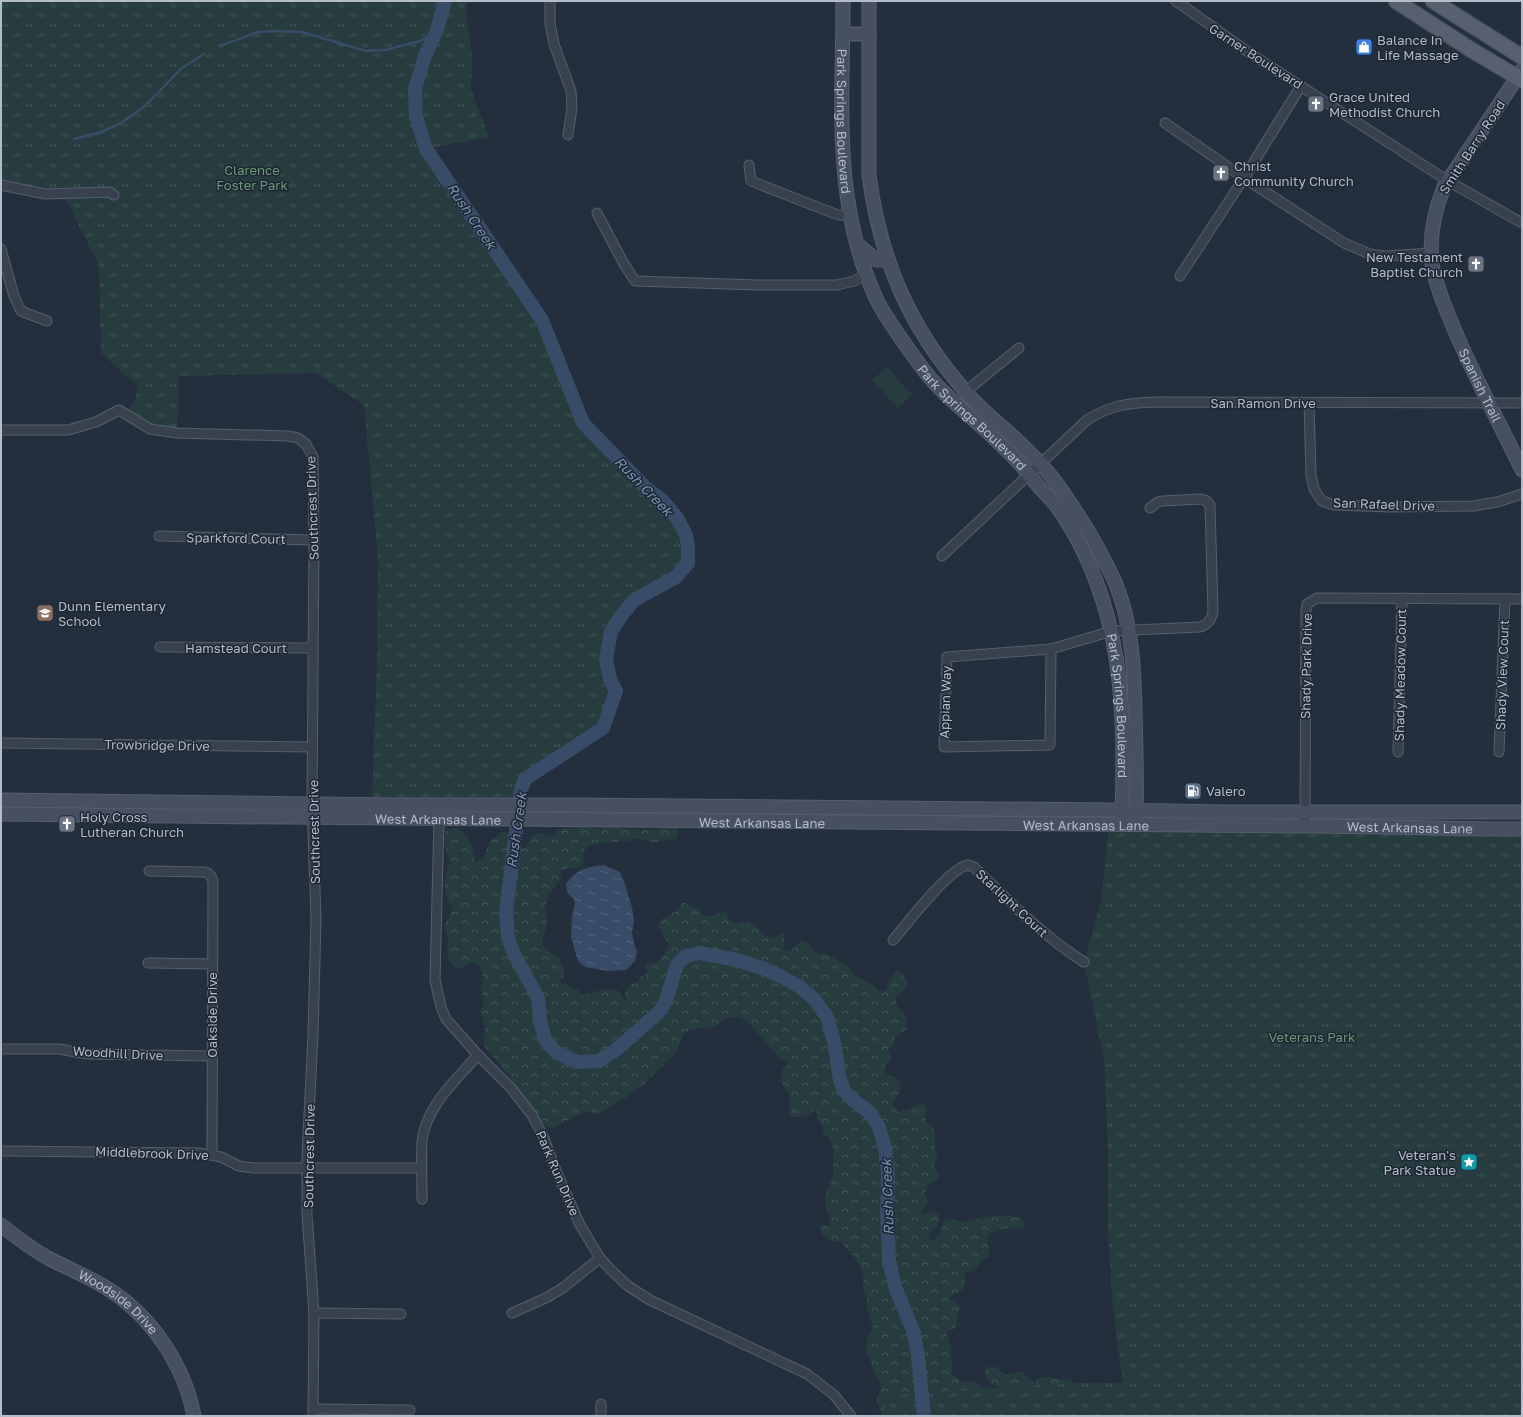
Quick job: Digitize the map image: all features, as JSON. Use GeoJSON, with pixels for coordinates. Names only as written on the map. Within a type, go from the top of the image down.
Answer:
{"type":"FeatureCollection","features":[{"type":"Feature","properties":{"kind":"main road","name":"Park Springs Boulevard"},"geometry":{"type":"LineString","coordinates":[[843,1],[843,159],[849,215],[856,244],[875,296],[886,317],[930,379],[996,440],[1029,474],[1060,511],[1078,542],[1098,582],[1112,631],[1119,676],[1121,707],[1122,826]]}},
{"type":"Feature","properties":{"kind":"main road","name":"Park Springs Boulevard"},"geometry":{"type":"LineString","coordinates":[[869,1],[869,175],[873,201],[888,260],[907,308],[929,345],[965,392],[1030,452],[1062,488],[1106,562],[1118,588],[1125,613],[1134,670],[1137,755],[1136,826]]}},
{"type":"Feature","properties":{"kind":"main road"},"geometry":{"type":"LineString","coordinates":[[1396,1],[1520,76]]}},
{"type":"Feature","properties":{"kind":"main road"},"geometry":{"type":"LineString","coordinates":[[1433,1],[1522,57]]}},
{"type":"Feature","properties":{"kind":"main road"},"geometry":{"type":"LineString","coordinates":[[843,34],[869,34]]}},
{"type":"Feature","properties":{"kind":"main road","name":"Smith Barry Road"},"geometry":{"type":"LineString","coordinates":[[1442,298],[1432,266],[1433,223],[1436,208],[1448,181],[1520,76]]}},
{"type":"Feature","properties":{"kind":"main road"},"geometry":{"type":"LineString","coordinates":[[856,244],[876,260],[888,260]]}},
{"type":"Feature","properties":{"kind":"main road","name":"Spanish Trail"},"geometry":{"type":"LineString","coordinates":[[1442,298],[1461,347],[1522,470]]}},
{"type":"Feature","properties":{"kind":"main road","name":"West Arkansas Lane"},"geometry":{"type":"LineString","coordinates":[[1,800],[1305,812],[1522,812]]}},
{"type":"Feature","properties":{"kind":"main road","name":"West Arkansas Lane"},"geometry":{"type":"LineString","coordinates":[[1,814],[1522,829]]}},
{"type":"Feature","properties":{"kind":"main road","name":"Woodside Drive"},"geometry":{"type":"LineString","coordinates":[[1,1225],[13,1235],[48,1258],[105,1287],[131,1306],[165,1344],[176,1363],[191,1402],[194,1416]]}},
{"type":"Feature","properties":{"kind":"street"},"geometry":{"type":"LineString","coordinates":[[550,1],[550,23],[554,44],[571,91],[572,108],[568,135]]}},
{"type":"Feature","properties":{"kind":"street","name":"Garner Boulevard"},"geometry":{"type":"LineString","coordinates":[[1176,1],[1251,54],[1448,181],[1522,223]]}},
{"type":"Feature","properties":{"kind":"street"},"geometry":{"type":"LineString","coordinates":[[1180,276],[1244,178],[1301,86]]}},
{"type":"Feature","properties":{"kind":"street"},"geometry":{"type":"LineString","coordinates":[[1165,122],[1244,178],[1348,245],[1370,254],[1385,256],[1432,253]]}},
{"type":"Feature","properties":{"kind":"street"},"geometry":{"type":"LineString","coordinates":[[749,165],[751,181],[838,215],[849,215]]}},
{"type":"Feature","properties":{"kind":"street"},"geometry":{"type":"LineString","coordinates":[[1,185],[45,194],[110,192],[114,195]]}},
{"type":"Feature","properties":{"kind":"street"},"geometry":{"type":"LineString","coordinates":[[597,213],[624,264],[635,281],[758,285],[837,285],[854,281],[867,274]]}},
{"type":"Feature","properties":{"kind":"street"},"geometry":{"type":"LineString","coordinates":[[1,250],[14,296],[21,311],[47,322]]}},
{"type":"Feature","properties":{"kind":"street"},"geometry":{"type":"LineString","coordinates":[[965,392],[1019,348]]}},
{"type":"Feature","properties":{"kind":"street","name":"San Ramon Drive"},"geometry":{"type":"LineString","coordinates":[[942,556],[1087,420],[1099,412],[1120,405],[1155,402],[1522,403]]}},
{"type":"Feature","properties":{"kind":"street","name":"San Rafael Drive"},"geometry":{"type":"LineString","coordinates":[[1309,403],[1311,475],[1314,489],[1322,501],[1334,505],[1472,506],[1497,502],[1522,494]]}},
{"type":"Feature","properties":{"kind":"street","name":"Southcrest Drive"},"geometry":{"type":"LineString","coordinates":[[1,430],[68,430],[96,422],[119,410],[150,429],[177,433],[288,436],[298,438],[306,444],[313,457],[314,540],[312,804],[316,918],[307,1168],[307,1215],[314,1313],[313,1412]]}},
{"type":"Feature","properties":{"kind":"street","name":"Appian Way"},"geometry":{"type":"LineString","coordinates":[[1051,649],[1050,745],[944,747],[947,657],[1051,649],[1112,631],[1200,627],[1207,624],[1212,618],[1213,612],[1210,505],[1205,500],[1201,499],[1162,501],[1150,508]]}},
{"type":"Feature","properties":{"kind":"street","name":"Sparkford Court"},"geometry":{"type":"LineString","coordinates":[[158,536],[314,540]]}},
{"type":"Feature","properties":{"kind":"street","name":"Shady Park Drive"},"geometry":{"type":"LineString","coordinates":[[1305,826],[1307,604],[1317,598],[1522,599]]}},
{"type":"Feature","properties":{"kind":"street","name":"Shady Meadow Court"},"geometry":{"type":"LineString","coordinates":[[1398,752],[1402,598]]}},
{"type":"Feature","properties":{"kind":"street","name":"Shady View Court"},"geometry":{"type":"LineString","coordinates":[[1499,752],[1505,599]]}},
{"type":"Feature","properties":{"kind":"street","name":"Hamstead Court"},"geometry":{"type":"LineString","coordinates":[[160,647],[313,648]]}},
{"type":"Feature","properties":{"kind":"street","name":"Trowbridge Drive"},"geometry":{"type":"LineString","coordinates":[[1,743],[312,747]]}},
{"type":"Feature","properties":{"kind":"street","name":"Park Run Drive"},"geometry":{"type":"LineString","coordinates":[[439,819],[435,980],[436,991],[441,1007],[446,1019],[478,1055],[510,1087],[532,1115],[543,1136],[557,1173],[580,1225],[600,1258],[628,1286],[650,1300],[807,1374],[834,1395],[851,1416]]}},
{"type":"Feature","properties":{"kind":"street","name":"Starlight Court"},"geometry":{"type":"LineString","coordinates":[[894,940],[926,900],[959,869],[968,865],[974,867],[1026,917],[1063,948],[1084,962]]}},
{"type":"Feature","properties":{"kind":"street","name":"Oakside Drive"},"geometry":{"type":"LineString","coordinates":[[149,871],[204,872],[211,876],[213,882],[212,1155]]}},
{"type":"Feature","properties":{"kind":"street"},"geometry":{"type":"LineString","coordinates":[[148,962],[212,964]]}},
{"type":"Feature","properties":{"kind":"street","name":"Woodhill Drive"},"geometry":{"type":"LineString","coordinates":[[1,1049],[59,1049],[87,1054],[212,1056]]}},
{"type":"Feature","properties":{"kind":"street"},"geometry":{"type":"LineString","coordinates":[[422,1199],[422,1140],[431,1112],[448,1089],[478,1055]]}},
{"type":"Feature","properties":{"kind":"street","name":"Middlebrook Drive"},"geometry":{"type":"LineString","coordinates":[[1,1150],[200,1153],[212,1155],[239,1166],[254,1168],[421,1168]]}},
{"type":"Feature","properties":{"kind":"street"},"geometry":{"type":"LineString","coordinates":[[512,1313],[564,1287],[600,1258]]}},
{"type":"Feature","properties":{"kind":"street"},"geometry":{"type":"LineString","coordinates":[[314,1313],[401,1314]]}},
{"type":"Feature","properties":{"kind":"street"},"geometry":{"type":"LineString","coordinates":[[601,1404],[601,1416]]}},
{"type":"Feature","properties":{"kind":"street"},"geometry":{"type":"LineString","coordinates":[[313,1412],[410,1410]]}},
{"type":"Feature","properties":{"kind":"green space","name":"Clarence Foster Park"},"geometry":{"type":"Polygon","coordinates":[[[1,1],[468,1],[466,10],[472,56],[471,90],[489,137],[426,149],[542,320],[583,423],[646,488],[663,501],[677,518],[686,535],[688,548],[688,563],[676,576],[634,600],[611,632],[606,659],[610,679],[616,691],[603,728],[525,779],[520,797],[372,798],[377,663],[378,558],[364,405],[316,373],[179,376],[177,429],[150,424],[128,411],[135,400],[138,386],[101,353],[99,266],[61,189],[35,189],[1,183],[1,1]]]}},
{"type":"Feature","properties":{"kind":"green space"},"geometry":{"type":"Polygon","coordinates":[[[887,367],[912,394],[898,408],[872,380],[887,367]]]}},
{"type":"Feature","properties":{"kind":"green space"},"geometry":{"type":"Polygon","coordinates":[[[676,825],[679,832],[675,839],[654,843],[637,838],[628,841],[588,846],[584,850],[583,864],[561,871],[560,881],[548,894],[545,910],[547,924],[542,941],[543,946],[559,959],[563,966],[564,973],[560,982],[579,991],[582,995],[602,990],[617,990],[626,1002],[625,989],[638,981],[640,976],[644,977],[648,972],[645,969],[646,964],[656,962],[662,958],[669,945],[660,927],[661,920],[677,910],[682,903],[699,909],[701,913],[707,916],[725,912],[729,917],[729,921],[735,923],[747,922],[753,924],[770,937],[782,933],[784,934],[784,951],[791,950],[801,941],[808,943],[814,953],[831,956],[849,967],[855,976],[869,983],[880,991],[886,990],[889,982],[897,970],[901,972],[906,979],[907,986],[904,991],[897,996],[896,1003],[906,1019],[907,1026],[906,1030],[895,1037],[893,1047],[888,1049],[891,1060],[885,1065],[886,1074],[895,1077],[900,1083],[900,1090],[893,1103],[894,1107],[898,1112],[921,1104],[926,1107],[926,1122],[932,1126],[935,1132],[935,1148],[937,1156],[934,1165],[939,1175],[937,1180],[927,1185],[925,1193],[929,1201],[922,1210],[922,1213],[924,1214],[933,1212],[939,1215],[938,1226],[930,1233],[930,1240],[935,1240],[938,1237],[946,1219],[972,1221],[983,1217],[1011,1216],[1021,1218],[1026,1224],[1019,1228],[1002,1229],[988,1234],[987,1240],[990,1256],[983,1259],[974,1271],[965,1273],[964,1288],[961,1291],[951,1295],[950,1298],[960,1308],[955,1328],[946,1333],[951,1347],[952,1376],[955,1376],[964,1383],[975,1383],[984,1390],[1003,1390],[987,1380],[985,1369],[988,1367],[996,1367],[1004,1374],[1022,1373],[1032,1382],[1035,1382],[1043,1377],[1069,1381],[1075,1388],[1080,1416],[883,1416],[876,1401],[881,1389],[881,1384],[876,1377],[866,1349],[867,1340],[873,1328],[867,1310],[867,1296],[863,1286],[862,1270],[848,1249],[841,1242],[826,1238],[821,1233],[820,1229],[820,1225],[829,1225],[831,1222],[826,1207],[825,1196],[833,1174],[833,1148],[830,1139],[822,1132],[823,1128],[817,1118],[817,1111],[815,1109],[803,1117],[793,1117],[788,1112],[790,1104],[788,1092],[783,1086],[781,1077],[784,1067],[787,1066],[788,1061],[780,1059],[746,1020],[738,1017],[731,1017],[713,1027],[691,1029],[683,1035],[675,1054],[643,1085],[627,1097],[596,1115],[587,1111],[552,1128],[540,1121],[535,1115],[515,1084],[484,1046],[483,1040],[485,1028],[481,1013],[484,1000],[481,988],[483,983],[483,973],[475,963],[471,962],[467,966],[460,968],[456,967],[450,961],[447,952],[448,938],[444,924],[451,914],[452,908],[446,896],[445,888],[445,879],[449,863],[445,845],[445,832],[451,829],[457,829],[462,832],[470,841],[473,848],[474,860],[477,862],[483,859],[490,841],[504,832],[511,835],[520,847],[524,848],[534,834],[541,833],[548,836],[554,835],[560,829],[564,828],[572,829],[584,826],[597,830],[606,827],[656,830],[666,826],[676,825]]]}},
{"type":"Feature","properties":{"kind":"green space","name":"Veterans Park"},"geometry":{"type":"Polygon","coordinates":[[[1109,826],[1507,829],[1522,839],[1522,1416],[884,1416],[885,1395],[1076,1383],[1123,1383],[1113,1310],[1108,1231],[1108,1149],[1104,1060],[1084,962],[1101,901],[1109,826]]]}},
{"type":"Feature","properties":{"kind":"water"},"geometry":{"type":"Polygon","coordinates":[[[604,865],[620,872],[632,908],[634,921],[632,933],[637,952],[635,961],[626,970],[609,971],[585,967],[578,961],[571,937],[572,917],[575,903],[574,899],[567,891],[566,884],[574,875],[582,870],[604,865]]]}},
{"type":"Feature","properties":{"kind":"waterway","name":"Rush Creek"},"geometry":{"type":"LineString","coordinates":[[445,1],[437,30],[425,56],[415,89],[416,117],[426,149],[542,320],[583,423],[646,488],[663,501],[677,518],[686,535],[688,548],[688,563],[676,577],[634,600],[621,616],[611,632],[606,659],[610,679],[616,691],[603,728],[525,779],[521,790],[506,912],[508,938],[514,954],[538,998],[540,1020],[545,1040],[557,1053],[577,1062],[599,1061],[617,1049],[659,1012],[666,1001],[676,967],[686,956],[700,953],[737,960],[765,969],[800,987],[815,1000],[827,1017],[834,1041],[840,1080],[844,1091],[869,1112],[878,1125],[885,1147],[888,1174],[887,1213],[889,1260],[895,1287],[914,1333],[918,1356],[924,1416]]}},
{"type":"Feature","properties":{"kind":"waterway"},"geometry":{"type":"LineString","coordinates":[[220,46],[258,32],[276,31],[302,32],[366,51],[385,50],[420,41],[436,33]]}},
{"type":"Feature","properties":{"kind":"waterway"},"geometry":{"type":"LineString","coordinates":[[74,139],[99,133],[121,123],[145,106],[182,68],[204,54]]}},
{"type":"Feature","properties":{"kind":"place","name":"Balance In Life Massage"},"geometry":{"type":"Point","coordinates":[1364,47]}},
{"type":"Feature","properties":{"kind":"place","name":"Grace United Methodist Church"},"geometry":{"type":"Point","coordinates":[1316,104]}},
{"type":"Feature","properties":{"kind":"place","name":"Christ Community Church"},"geometry":{"type":"Point","coordinates":[1221,173]}},
{"type":"Feature","properties":{"kind":"place","name":"New Testament Baptist Church"},"geometry":{"type":"Point","coordinates":[1476,264]}},
{"type":"Feature","properties":{"kind":"place","name":"Dunn Elementary School"},"geometry":{"type":"Point","coordinates":[45,613]}},
{"type":"Feature","properties":{"kind":"place","name":"Valero"},"geometry":{"type":"Point","coordinates":[1193,791]}},
{"type":"Feature","properties":{"kind":"place","name":"Holy Cross Lutheran Church"},"geometry":{"type":"Point","coordinates":[67,824]}},
{"type":"Feature","properties":{"kind":"place","name":"Veteran's Park Statue"},"geometry":{"type":"Point","coordinates":[1469,1162]}}]}
